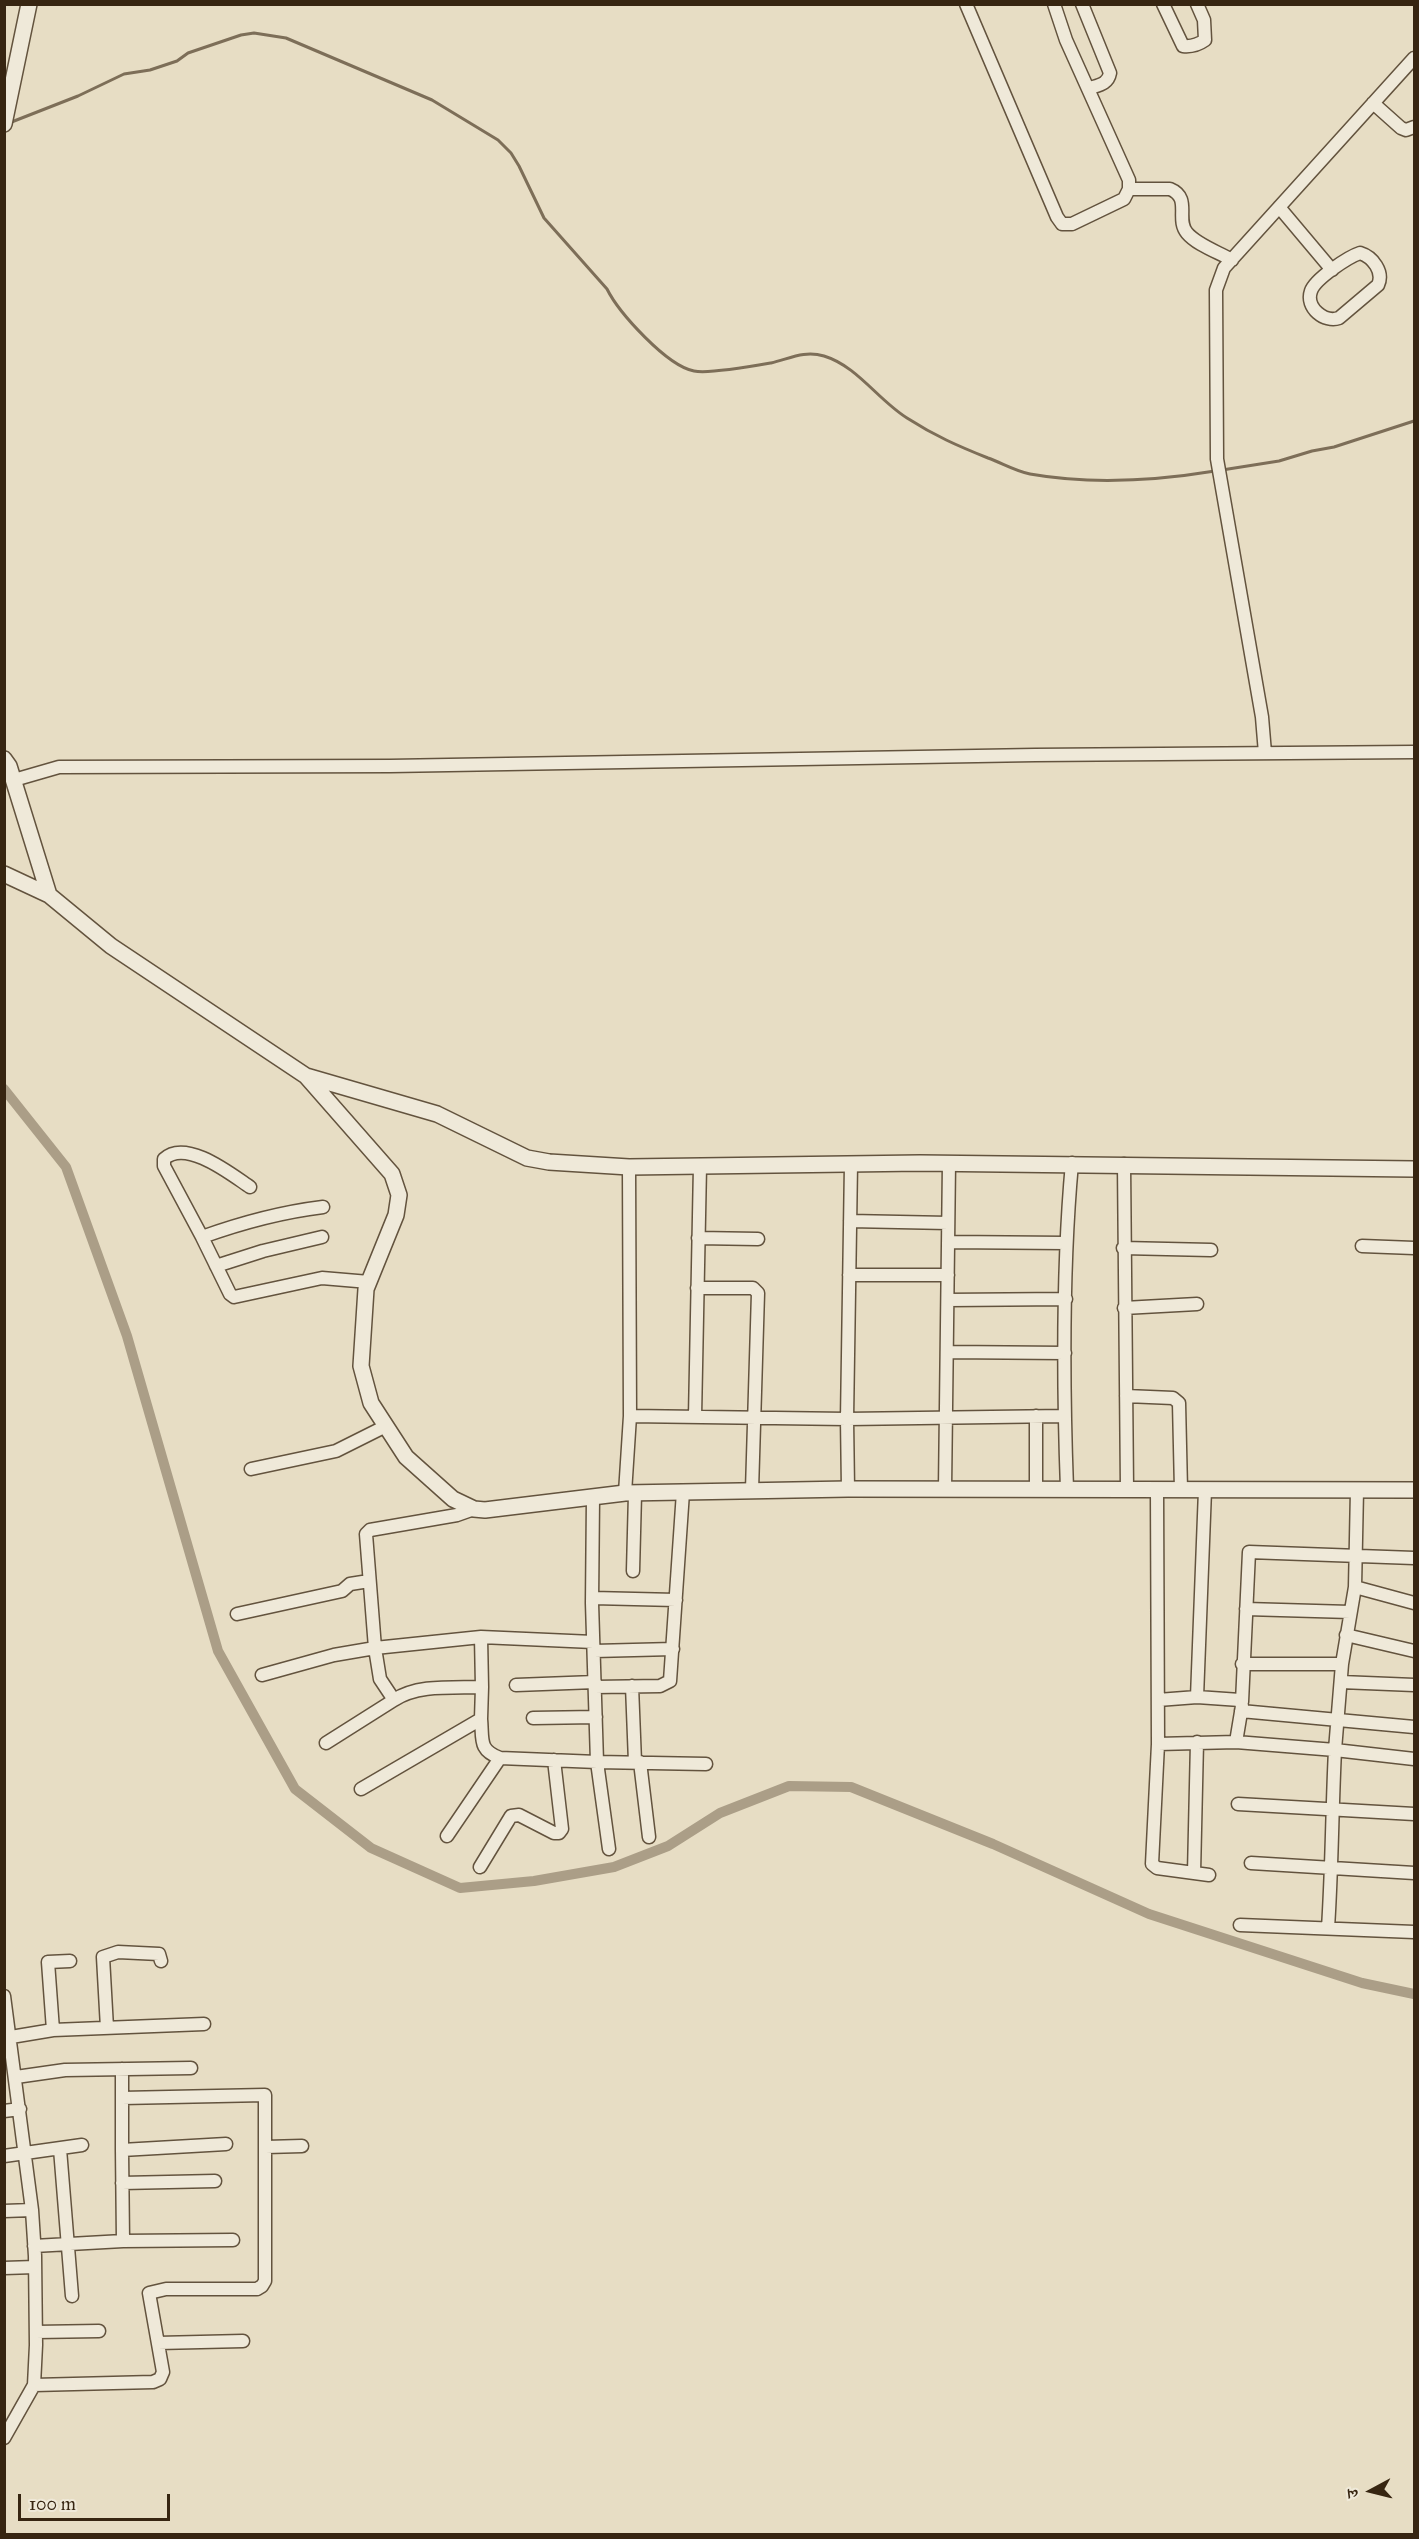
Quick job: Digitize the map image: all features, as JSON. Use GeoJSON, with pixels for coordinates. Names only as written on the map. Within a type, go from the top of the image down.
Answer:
{"type":"FeatureCollection","features":[{"type":"Feature","properties":{"kind":"street"},"geometry":{"type":"LineString","coordinates":[[4,124],[29,4]]}},
{"type":"Feature","properties":{"kind":"street"},"geometry":{"type":"LineString","coordinates":[[966,4],[1057,218],[1062,224],[1072,224],[1124,199],[1130,189],[1126,168],[1066,40],[1054,4]]}},
{"type":"Feature","properties":{"kind":"street"},"geometry":{"type":"LineString","coordinates":[[1082,4],[1110,73],[1109,79],[1104,84],[1090,88]]}},
{"type":"Feature","properties":{"kind":"street"},"geometry":{"type":"LineString","coordinates":[[1162,4],[1179,40],[1188,47],[1205,40],[1204,20],[1197,4]]}},
{"type":"Feature","properties":{"kind":"street"},"geometry":{"type":"LineString","coordinates":[[1265,753],[1262,717],[1217,459],[1216,290],[1224,268],[1414,58]]}},
{"type":"Feature","properties":{"kind":"street"},"geometry":{"type":"LineString","coordinates":[[1373,103],[1401,128],[1406,130],[1414,127]]}},
{"type":"Feature","properties":{"kind":"street"},"geometry":{"type":"LineString","coordinates":[[1130,189],[1175,191],[1183,203],[1182,222],[1187,233],[1232,260]]}},
{"type":"Feature","properties":{"kind":"street"},"geometry":{"type":"LineString","coordinates":[[1279,207],[1332,270]]}},
{"type":"Feature","properties":{"kind":"street"},"geometry":{"type":"LineString","coordinates":[[1360,253],[1367,255],[1380,271],[1381,279],[1378,285],[1339,318],[1332,320],[1324,319],[1312,306],[1310,298],[1311,289],[1332,270],[1360,253]]}},
{"type":"Feature","properties":{"kind":"street"},"geometry":{"type":"LineString","coordinates":[[14,780],[59,767],[378,767],[1035,755],[1414,752]]}},
{"type":"Feature","properties":{"kind":"street"},"geometry":{"type":"LineString","coordinates":[[4,759],[14,780],[49,895]]}},
{"type":"Feature","properties":{"kind":"street"},"geometry":{"type":"LineString","coordinates":[[4,874],[49,895],[111,946],[306,1076],[392,1173],[399,1195],[396,1215],[366,1289],[361,1366],[371,1403],[406,1457],[453,1499],[474,1509]]}},
{"type":"Feature","properties":{"kind":"street"},"geometry":{"type":"LineString","coordinates":[[306,1076],[437,1114],[527,1158],[549,1162],[629,1167],[1072,1163],[1414,1169]]}},
{"type":"Feature","properties":{"kind":"street"},"geometry":{"type":"LineString","coordinates":[[250,1187],[200,1156],[181,1153],[164,1159],[164,1166],[234,1297],[322,1278],[369,1282]]}},
{"type":"Feature","properties":{"kind":"street"},"geometry":{"type":"LineString","coordinates":[[945,1489],[949,1163]]}},
{"type":"Feature","properties":{"kind":"street"},"geometry":{"type":"LineString","coordinates":[[1067,1489],[1064,1416],[1066,1243],[1072,1163]]}},
{"type":"Feature","properties":{"kind":"street"},"geometry":{"type":"LineString","coordinates":[[848,1489],[851,1164]]}},
{"type":"Feature","properties":{"kind":"street"},"geometry":{"type":"LineString","coordinates":[[1124,1164],[1127,1489]]}},
{"type":"Feature","properties":{"kind":"street"},"geometry":{"type":"LineString","coordinates":[[695,1416],[700,1166]]}},
{"type":"Feature","properties":{"kind":"street"},"geometry":{"type":"LineString","coordinates":[[629,1167],[630,1493],[633,1572]]}},
{"type":"Feature","properties":{"kind":"street"},"geometry":{"type":"LineString","coordinates":[[202,1238],[235,1225],[296,1210],[323,1207]]}},
{"type":"Feature","properties":{"kind":"street"},"geometry":{"type":"LineString","coordinates":[[850,1221],[948,1223]]}},
{"type":"Feature","properties":{"kind":"street"},"geometry":{"type":"LineString","coordinates":[[216,1266],[263,1251],[322,1237]]}},
{"type":"Feature","properties":{"kind":"street"},"geometry":{"type":"LineString","coordinates":[[698,1238],[758,1239]]}},
{"type":"Feature","properties":{"kind":"street"},"geometry":{"type":"LineString","coordinates":[[948,1242],[1066,1243]]}},
{"type":"Feature","properties":{"kind":"street"},"geometry":{"type":"LineString","coordinates":[[1362,1246],[1414,1248]]}},
{"type":"Feature","properties":{"kind":"street"},"geometry":{"type":"LineString","coordinates":[[1123,1248],[1212,1250]]}},
{"type":"Feature","properties":{"kind":"street"},"geometry":{"type":"LineString","coordinates":[[849,1275],[948,1275]]}},
{"type":"Feature","properties":{"kind":"street"},"geometry":{"type":"LineString","coordinates":[[697,1288],[753,1288],[758,1293],[752,1491]]}},
{"type":"Feature","properties":{"kind":"street"},"geometry":{"type":"LineString","coordinates":[[948,1300],[1066,1299]]}},
{"type":"Feature","properties":{"kind":"street"},"geometry":{"type":"LineString","coordinates":[[1124,1308],[1197,1304]]}},
{"type":"Feature","properties":{"kind":"street"},"geometry":{"type":"LineString","coordinates":[[947,1352],[1065,1353]]}},
{"type":"Feature","properties":{"kind":"street"},"geometry":{"type":"LineString","coordinates":[[1126,1396],[1173,1398],[1179,1403],[1181,1490]]}},
{"type":"Feature","properties":{"kind":"street"},"geometry":{"type":"LineString","coordinates":[[630,1416],[847,1419],[1064,1416]]}},
{"type":"Feature","properties":{"kind":"street"},"geometry":{"type":"LineString","coordinates":[[1036,1416],[1036,1489]]}},
{"type":"Feature","properties":{"kind":"street"},"geometry":{"type":"LineString","coordinates":[[251,1469],[336,1451],[386,1426]]}},
{"type":"Feature","properties":{"kind":"street"},"geometry":{"type":"LineString","coordinates":[[394,1700],[380,1678],[375,1648],[366,1534],[370,1530],[457,1515],[474,1509],[630,1493],[848,1489],[1414,1490]]}},
{"type":"Feature","properties":{"kind":"street"},"geometry":{"type":"LineString","coordinates":[[1157,1490],[1158,1744],[1152,1864],[1157,1868],[1209,1875]]}},
{"type":"Feature","properties":{"kind":"street"},"geometry":{"type":"LineString","coordinates":[[1197,1697],[1205,1490]]}},
{"type":"Feature","properties":{"kind":"street"},"geometry":{"type":"LineString","coordinates":[[1328,1928],[1335,1750],[1342,1664],[1355,1587],[1356,1490]]}},
{"type":"Feature","properties":{"kind":"street"},"geometry":{"type":"LineString","coordinates":[[516,1685],[660,1686],[668,1684],[673,1649],[683,1492]]}},
{"type":"Feature","properties":{"kind":"street"},"geometry":{"type":"LineString","coordinates":[[593,1498],[592,1598],[597,1762],[609,1849]]}},
{"type":"Feature","properties":{"kind":"street"},"geometry":{"type":"LineString","coordinates":[[1236,1742],[1242,1707],[1242,1664],[1249,1552],[1414,1558]]}},
{"type":"Feature","properties":{"kind":"street"},"geometry":{"type":"LineString","coordinates":[[237,1614],[342,1590],[350,1584],[369,1581]]}},
{"type":"Feature","properties":{"kind":"street"},"geometry":{"type":"LineString","coordinates":[[1355,1587],[1414,1603]]}},
{"type":"Feature","properties":{"kind":"street"},"geometry":{"type":"LineString","coordinates":[[592,1598],[676,1600]]}},
{"type":"Feature","properties":{"kind":"street"},"geometry":{"type":"LineString","coordinates":[[1245,1609],[1350,1612]]}},
{"type":"Feature","properties":{"kind":"street"},"geometry":{"type":"LineString","coordinates":[[1346,1635],[1414,1652]]}},
{"type":"Feature","properties":{"kind":"street"},"geometry":{"type":"LineString","coordinates":[[262,1675],[334,1655],[375,1648],[481,1637],[594,1647],[673,1649]]}},
{"type":"Feature","properties":{"kind":"street"},"geometry":{"type":"LineString","coordinates":[[481,1637],[481,1719],[483,1745],[488,1754],[500,1758],[706,1764]]}},
{"type":"Feature","properties":{"kind":"street"},"geometry":{"type":"LineString","coordinates":[[1242,1664],[1342,1664]]}},
{"type":"Feature","properties":{"kind":"street"},"geometry":{"type":"LineString","coordinates":[[1341,1682],[1414,1686]]}},
{"type":"Feature","properties":{"kind":"street"},"geometry":{"type":"LineString","coordinates":[[632,1686],[637,1762],[649,1837]]}},
{"type":"Feature","properties":{"kind":"street"},"geometry":{"type":"LineString","coordinates":[[326,1743],[414,1690],[482,1687]]}},
{"type":"Feature","properties":{"kind":"street"},"geometry":{"type":"LineString","coordinates":[[1158,1700],[1197,1697],[1236,1698],[1242,1707],[1339,1721],[1414,1727]]}},
{"type":"Feature","properties":{"kind":"street"},"geometry":{"type":"LineString","coordinates":[[533,1718],[596,1717]]}},
{"type":"Feature","properties":{"kind":"street"},"geometry":{"type":"LineString","coordinates":[[361,1789],[481,1719]]}},
{"type":"Feature","properties":{"kind":"street"},"geometry":{"type":"LineString","coordinates":[[1194,1873],[1197,1742]]}},
{"type":"Feature","properties":{"kind":"street"},"geometry":{"type":"LineString","coordinates":[[1158,1744],[1236,1742],[1414,1759]]}},
{"type":"Feature","properties":{"kind":"street"},"geometry":{"type":"LineString","coordinates":[[447,1836],[500,1758]]}},
{"type":"Feature","properties":{"kind":"street"},"geometry":{"type":"LineString","coordinates":[[480,1867],[511,1816],[519,1815],[554,1833],[559,1833],[562,1829],[554,1760]]}},
{"type":"Feature","properties":{"kind":"street"},"geometry":{"type":"LineString","coordinates":[[1238,1804],[1414,1814]]}},
{"type":"Feature","properties":{"kind":"street"},"geometry":{"type":"LineString","coordinates":[[1251,1863],[1414,1873]]}},
{"type":"Feature","properties":{"kind":"street"},"geometry":{"type":"LineString","coordinates":[[1240,1925],[1414,1932]]}},
{"type":"Feature","properties":{"kind":"street"},"geometry":{"type":"LineString","coordinates":[[107,2028],[104,1958],[118,1952],[159,1953],[161,1961]]}},
{"type":"Feature","properties":{"kind":"street"},"geometry":{"type":"LineString","coordinates":[[53,2030],[48,1962],[70,1961]]}},
{"type":"Feature","properties":{"kind":"street"},"geometry":{"type":"LineString","coordinates":[[4,1996],[11,2037],[9,2059],[16,2077],[32,2210],[36,2332],[34,2385],[4,2438]]}},
{"type":"Feature","properties":{"kind":"street"},"geometry":{"type":"LineString","coordinates":[[11,2037],[53,2030],[204,2024]]}},
{"type":"Feature","properties":{"kind":"street"},"geometry":{"type":"LineString","coordinates":[[16,2077],[65,2070],[191,2068]]}},
{"type":"Feature","properties":{"kind":"street"},"geometry":{"type":"LineString","coordinates":[[122,2069],[123,2241]]}},
{"type":"Feature","properties":{"kind":"street"},"geometry":{"type":"LineString","coordinates":[[34,2385],[153,2382],[160,2379],[163,2372],[149,2293],[154,2290],[257,2289],[265,2281],[265,2095],[122,2098]]}},
{"type":"Feature","properties":{"kind":"street"},"geometry":{"type":"LineString","coordinates":[[4,2110],[20,2109]]}},
{"type":"Feature","properties":{"kind":"street"},"geometry":{"type":"LineString","coordinates":[[122,2150],[226,2144]]}},
{"type":"Feature","properties":{"kind":"street"},"geometry":{"type":"LineString","coordinates":[[4,2156],[82,2145]]}},
{"type":"Feature","properties":{"kind":"street"},"geometry":{"type":"LineString","coordinates":[[266,2147],[302,2146]]}},
{"type":"Feature","properties":{"kind":"street"},"geometry":{"type":"LineString","coordinates":[[60,2149],[72,2296]]}},
{"type":"Feature","properties":{"kind":"street"},"geometry":{"type":"LineString","coordinates":[[122,2183],[215,2181]]}},
{"type":"Feature","properties":{"kind":"street"},"geometry":{"type":"LineString","coordinates":[[4,2211],[32,2210]]}},
{"type":"Feature","properties":{"kind":"street"},"geometry":{"type":"LineString","coordinates":[[34,2246],[123,2241],[233,2240]]}},
{"type":"Feature","properties":{"kind":"street"},"geometry":{"type":"LineString","coordinates":[[4,2268],[35,2267]]}},
{"type":"Feature","properties":{"kind":"street"},"geometry":{"type":"LineString","coordinates":[[36,2332],[99,2331]]}},
{"type":"Feature","properties":{"kind":"street"},"geometry":{"type":"LineString","coordinates":[[158,2343],[243,2341]]}},
{"type":"Feature","properties":{"kind":"waterway"},"geometry":{"type":"LineString","coordinates":[[9,123],[78,96],[124,74],[150,70],[177,61],[188,53],[241,35],[254,33],[286,38],[432,100],[498,140],[511,153],[519,166],[544,218],[607,289],[622,311],[645,337],[683,367],[701,372],[732,369],[817,354],[847,367],[896,411],[927,430],[1030,474],[1100,481],[1169,477],[1215,471]]}},
{"type":"Feature","properties":{"kind":"waterway"},"geometry":{"type":"LineString","coordinates":[[1222,470],[1279,461],[1334,447],[1414,421]]}},
{"type":"Feature","properties":{"kind":"waterway"},"geometry":{"type":"LineString","coordinates":[[4,1089],[66,1167],[127,1336],[218,1651],[295,1789],[371,1848],[460,1888],[534,1881],[614,1867],[668,1846],[720,1813],[789,1786],[851,1787],[993,1844],[1149,1914],[1362,1983],[1414,1994]]}}]}
